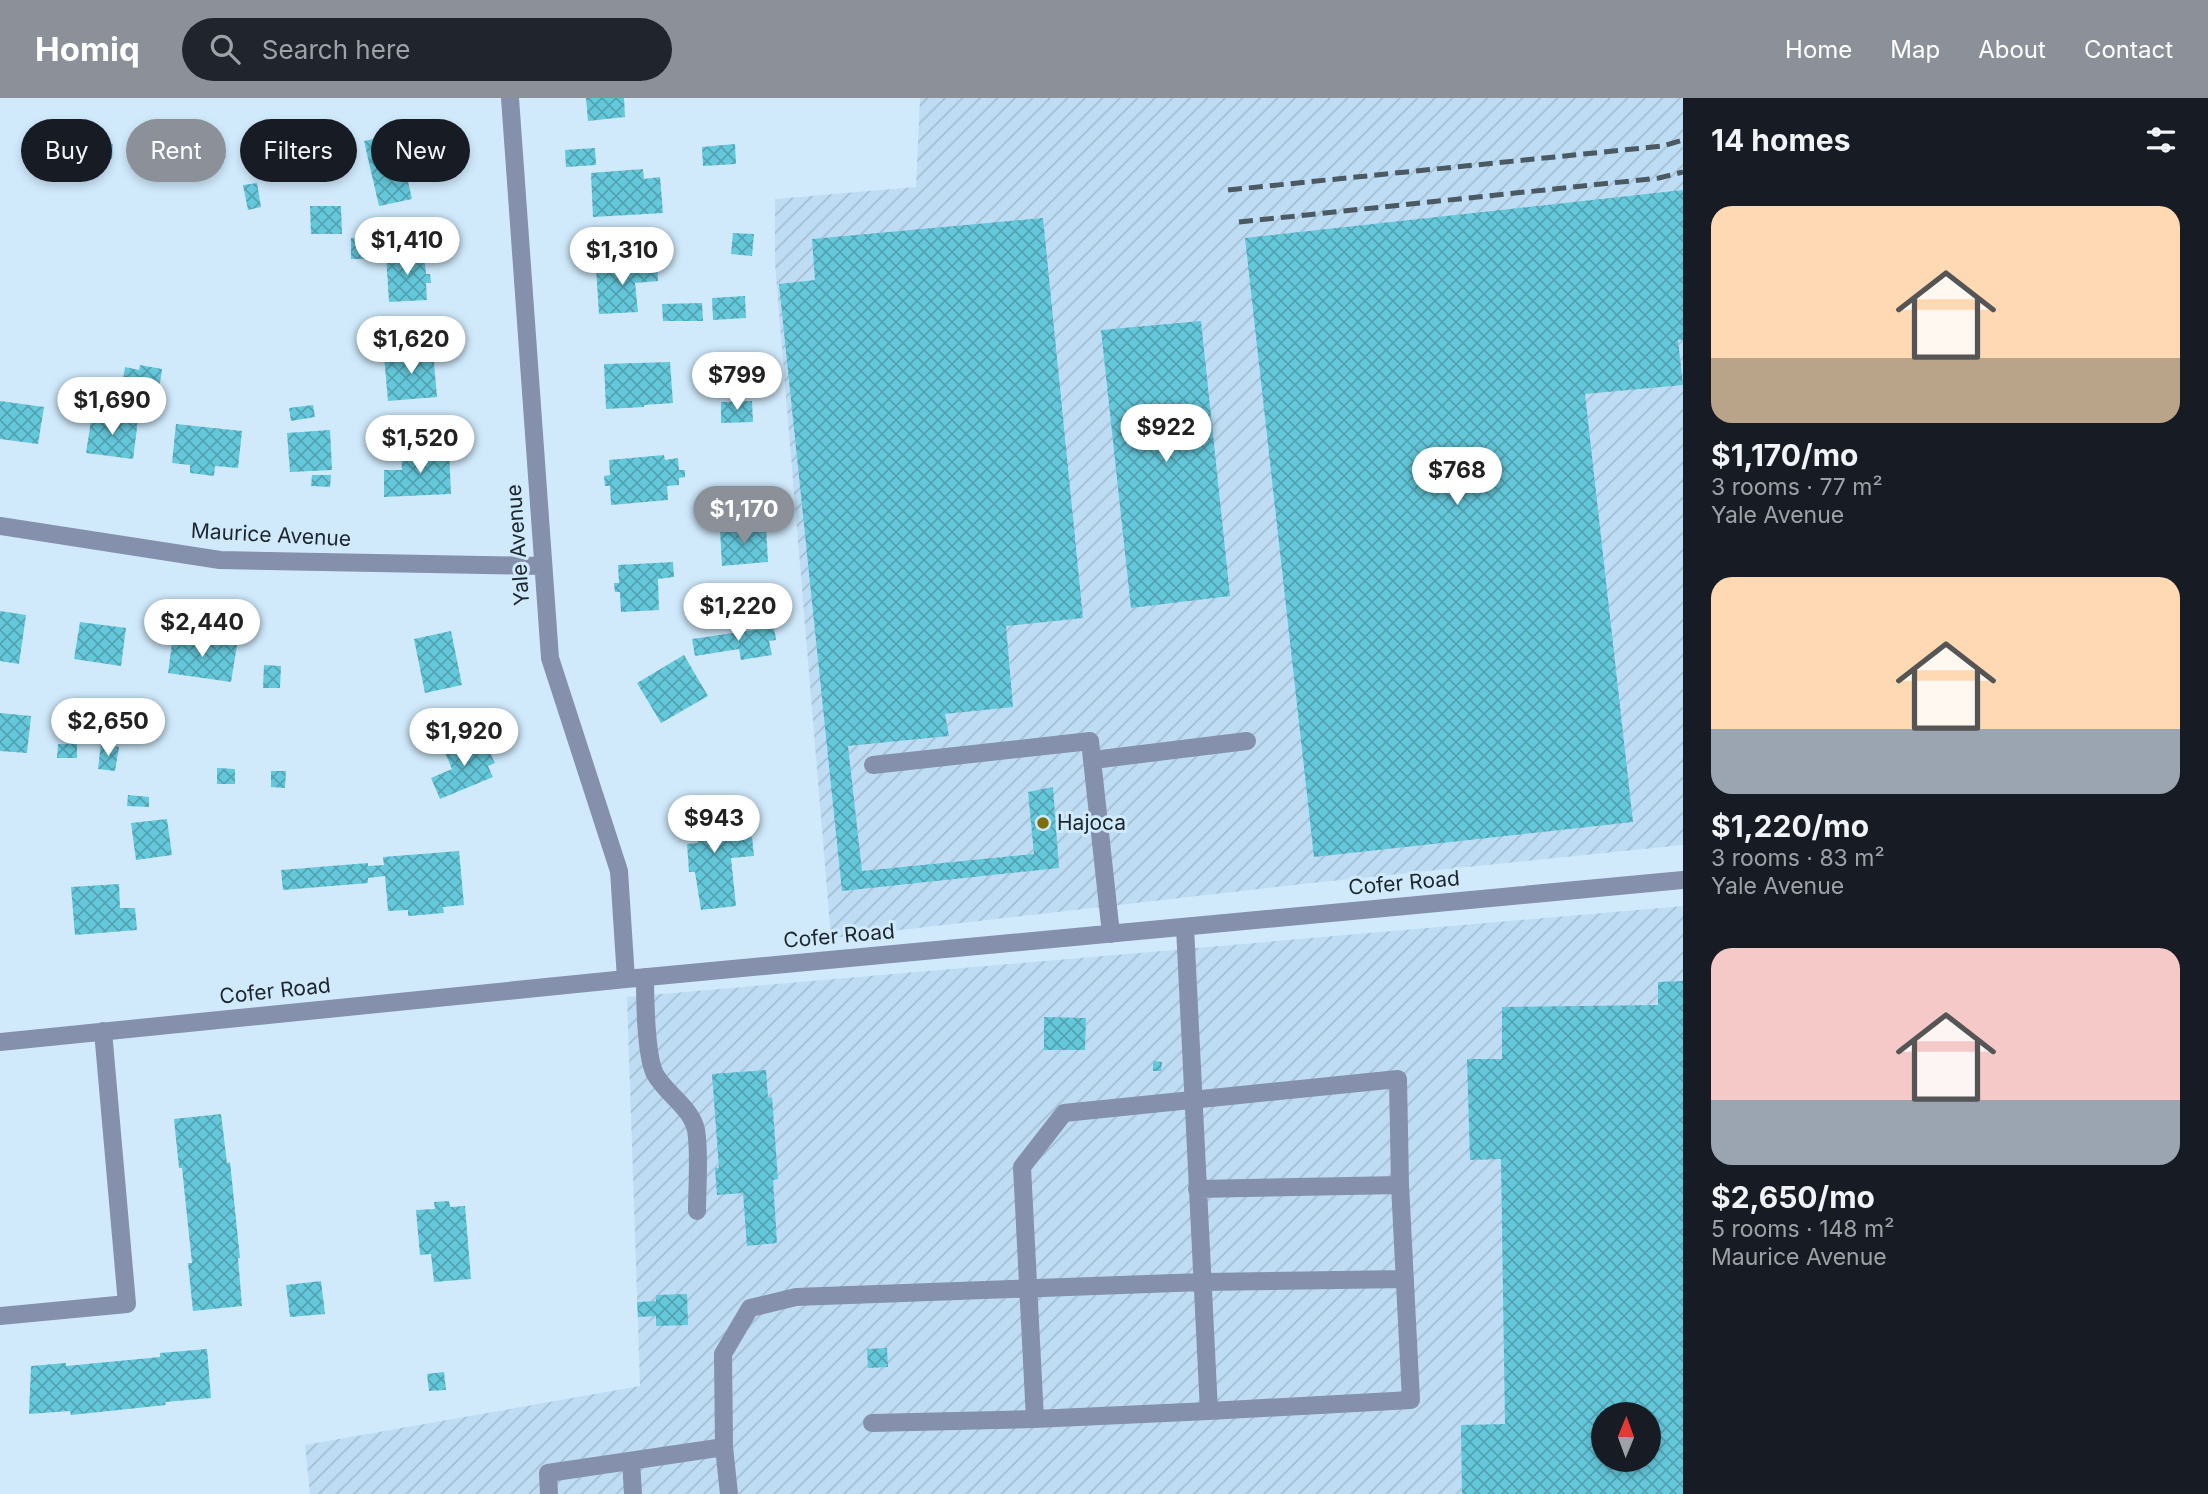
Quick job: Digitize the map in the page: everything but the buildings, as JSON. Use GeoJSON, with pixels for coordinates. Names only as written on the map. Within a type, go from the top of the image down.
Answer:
{"type":"FeatureCollection","features":[{"type":"Feature","properties":{"kind":"street"},"geometry":{"type":"LineString","coordinates":[[502,98],[510,107]]}},
{"type":"Feature","properties":{"kind":"street","name":"Yale Avenue"},"geometry":{"type":"LineString","coordinates":[[510,107],[550,658],[619,871],[635,978],[646,1017],[652,1068],[665,1089],[690,1115],[696,1130],[697,1211]]}},
{"type":"Feature","properties":{"kind":"street","name":"Maurice Avenue"},"geometry":{"type":"LineString","coordinates":[[0,526],[220,560],[542,566]]}},
{"type":"Feature","properties":{"kind":"street"},"geometry":{"type":"LineString","coordinates":[[873,765],[1090,741],[1111,933]]}},
{"type":"Feature","properties":{"kind":"street"},"geometry":{"type":"LineString","coordinates":[[1093,761],[1247,741]]}},
{"type":"Feature","properties":{"kind":"street","name":"Cofer Road"},"geometry":{"type":"LineString","coordinates":[[0,1042],[635,978],[1683,880]]}},
{"type":"Feature","properties":{"kind":"street"},"geometry":{"type":"LineString","coordinates":[[1185,927],[1209,1411]]}},
{"type":"Feature","properties":{"kind":"street"},"geometry":{"type":"LineString","coordinates":[[0,1316],[127,1304],[103,1031]]}},
{"type":"Feature","properties":{"kind":"street"},"geometry":{"type":"LineString","coordinates":[[872,1423],[1035,1419],[1411,1400],[1400,1185],[1398,1079],[1064,1113],[1022,1167],[1035,1419]]}},
{"type":"Feature","properties":{"kind":"street"},"geometry":{"type":"LineString","coordinates":[[1197,1189],[1400,1185]]}},
{"type":"Feature","properties":{"kind":"street"},"geometry":{"type":"LineString","coordinates":[[729,1494],[724,1447],[723,1354],[750,1308],[796,1297],[1202,1282],[1405,1279]]}},
{"type":"Feature","properties":{"kind":"street"},"geometry":{"type":"LineString","coordinates":[[549,1494],[548,1473],[724,1447]]}},
{"type":"Feature","properties":{"kind":"street"},"geometry":{"type":"LineString","coordinates":[[631,1461],[633,1494]]}},
{"type":"Feature","properties":{"kind":"shaded area"},"geometry":{"type":"Polygon","coordinates":[[[920,98],[1683,98],[1683,845],[1302,884],[831,938],[775,264],[775,199],[916,187],[920,98]]]}},
{"type":"Feature","properties":{"kind":"shaded area"},"geometry":{"type":"Polygon","coordinates":[[[1683,906],[1683,1494],[310,1494],[305,1445],[640,1386],[627,997],[1683,906]]]}},
{"type":"Feature","properties":{"kind":"railway"},"geometry":{"type":"LineString","coordinates":[[1228,190],[1663,146],[1683,140]]}},
{"type":"Feature","properties":{"kind":"railway"},"geometry":{"type":"LineString","coordinates":[[1239,222],[1659,178],[1683,172]]}},
{"type":"Feature","properties":{"kind":"place","name":"Hajoca"},"geometry":{"type":"Point","coordinates":[1043,823]}}]}
